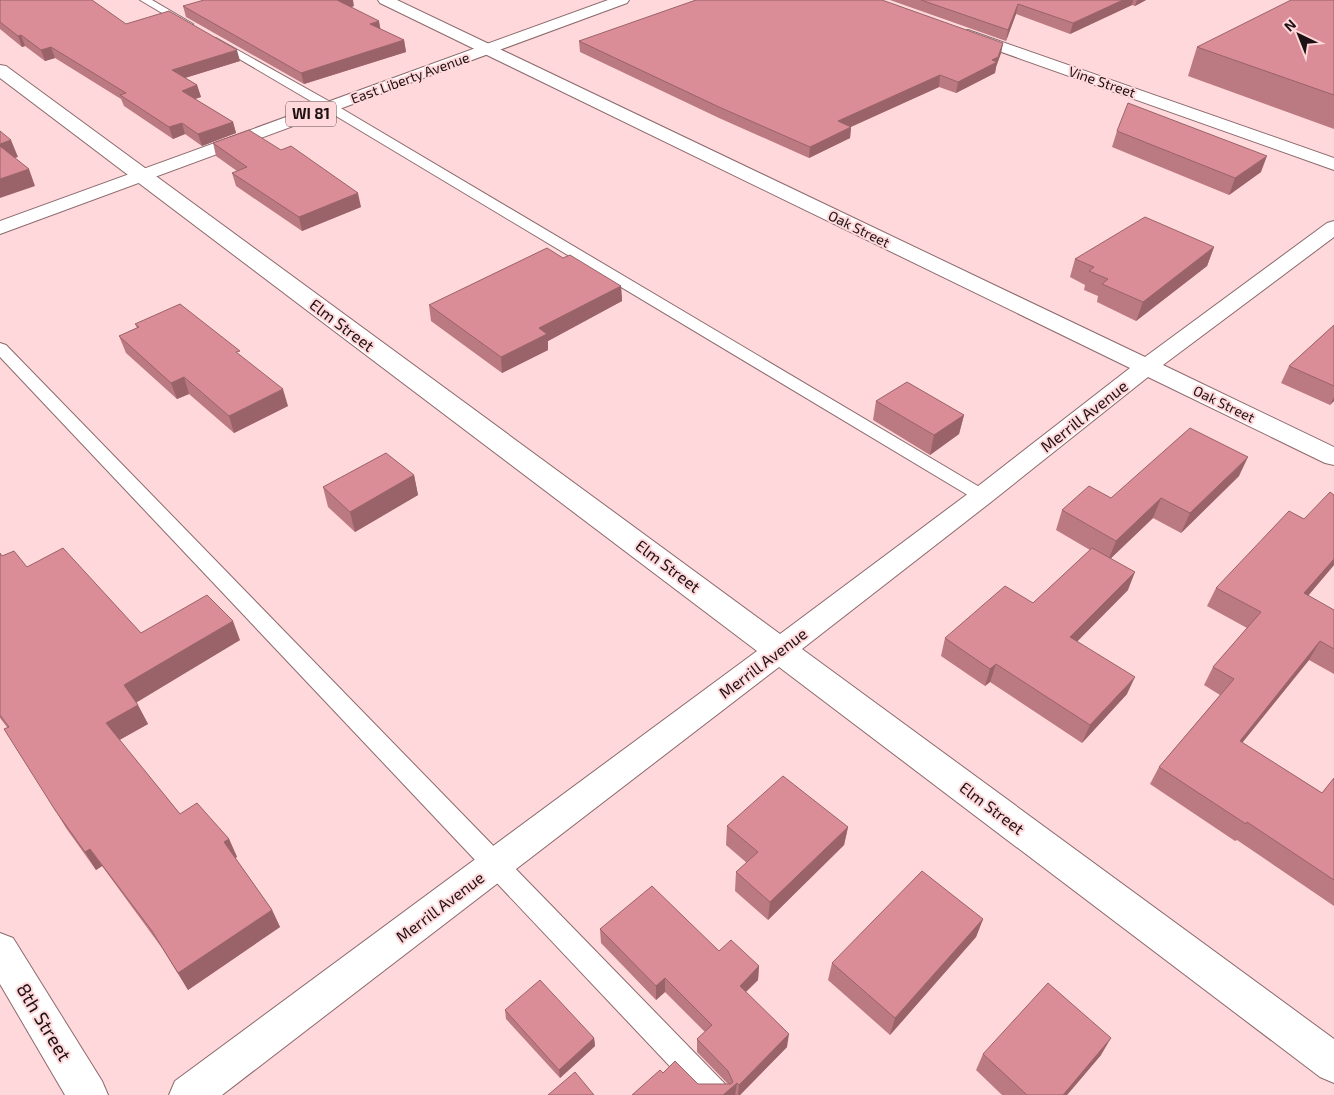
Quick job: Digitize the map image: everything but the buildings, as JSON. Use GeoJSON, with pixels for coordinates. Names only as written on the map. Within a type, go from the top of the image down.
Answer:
{"type":"FeatureCollection","features":[{"type":"Feature","properties":{"kind":"street","name":"Oak Street"},"geometry":{"type":"LineString","coordinates":[[385,0],[1334,457]]}},
{"type":"Feature","properties":{"kind":"street","name":"East Liberty Avenue"},"geometry":{"type":"LineString","coordinates":[[0,228],[622,0]]}},
{"type":"Feature","properties":{"kind":"street","name":"Vine Street"},"geometry":{"type":"LineString","coordinates":[[953,30],[1334,164]]}},
{"type":"Feature","properties":{"kind":"street","name":"Elm Street"},"geometry":{"type":"LineString","coordinates":[[0,70],[781,649],[1334,1063]]}},
{"type":"Feature","properties":{"kind":"street","name":"Merrill Avenue"},"geometry":{"type":"LineString","coordinates":[[189,1095],[781,649],[982,496],[1146,367],[1334,227]]}},
{"type":"Feature","properties":{"kind":"street","name":"8th Street"},"geometry":{"type":"LineString","coordinates":[[0,950],[88,1095]]}},
{"type":"Feature","properties":{"kind":"lane"},"geometry":{"type":"LineString","coordinates":[[145,0],[330,107],[982,496]]}},
{"type":"Feature","properties":{"kind":"lane"},"geometry":{"type":"LineString","coordinates":[[0,348],[716,1095]]}}]}
